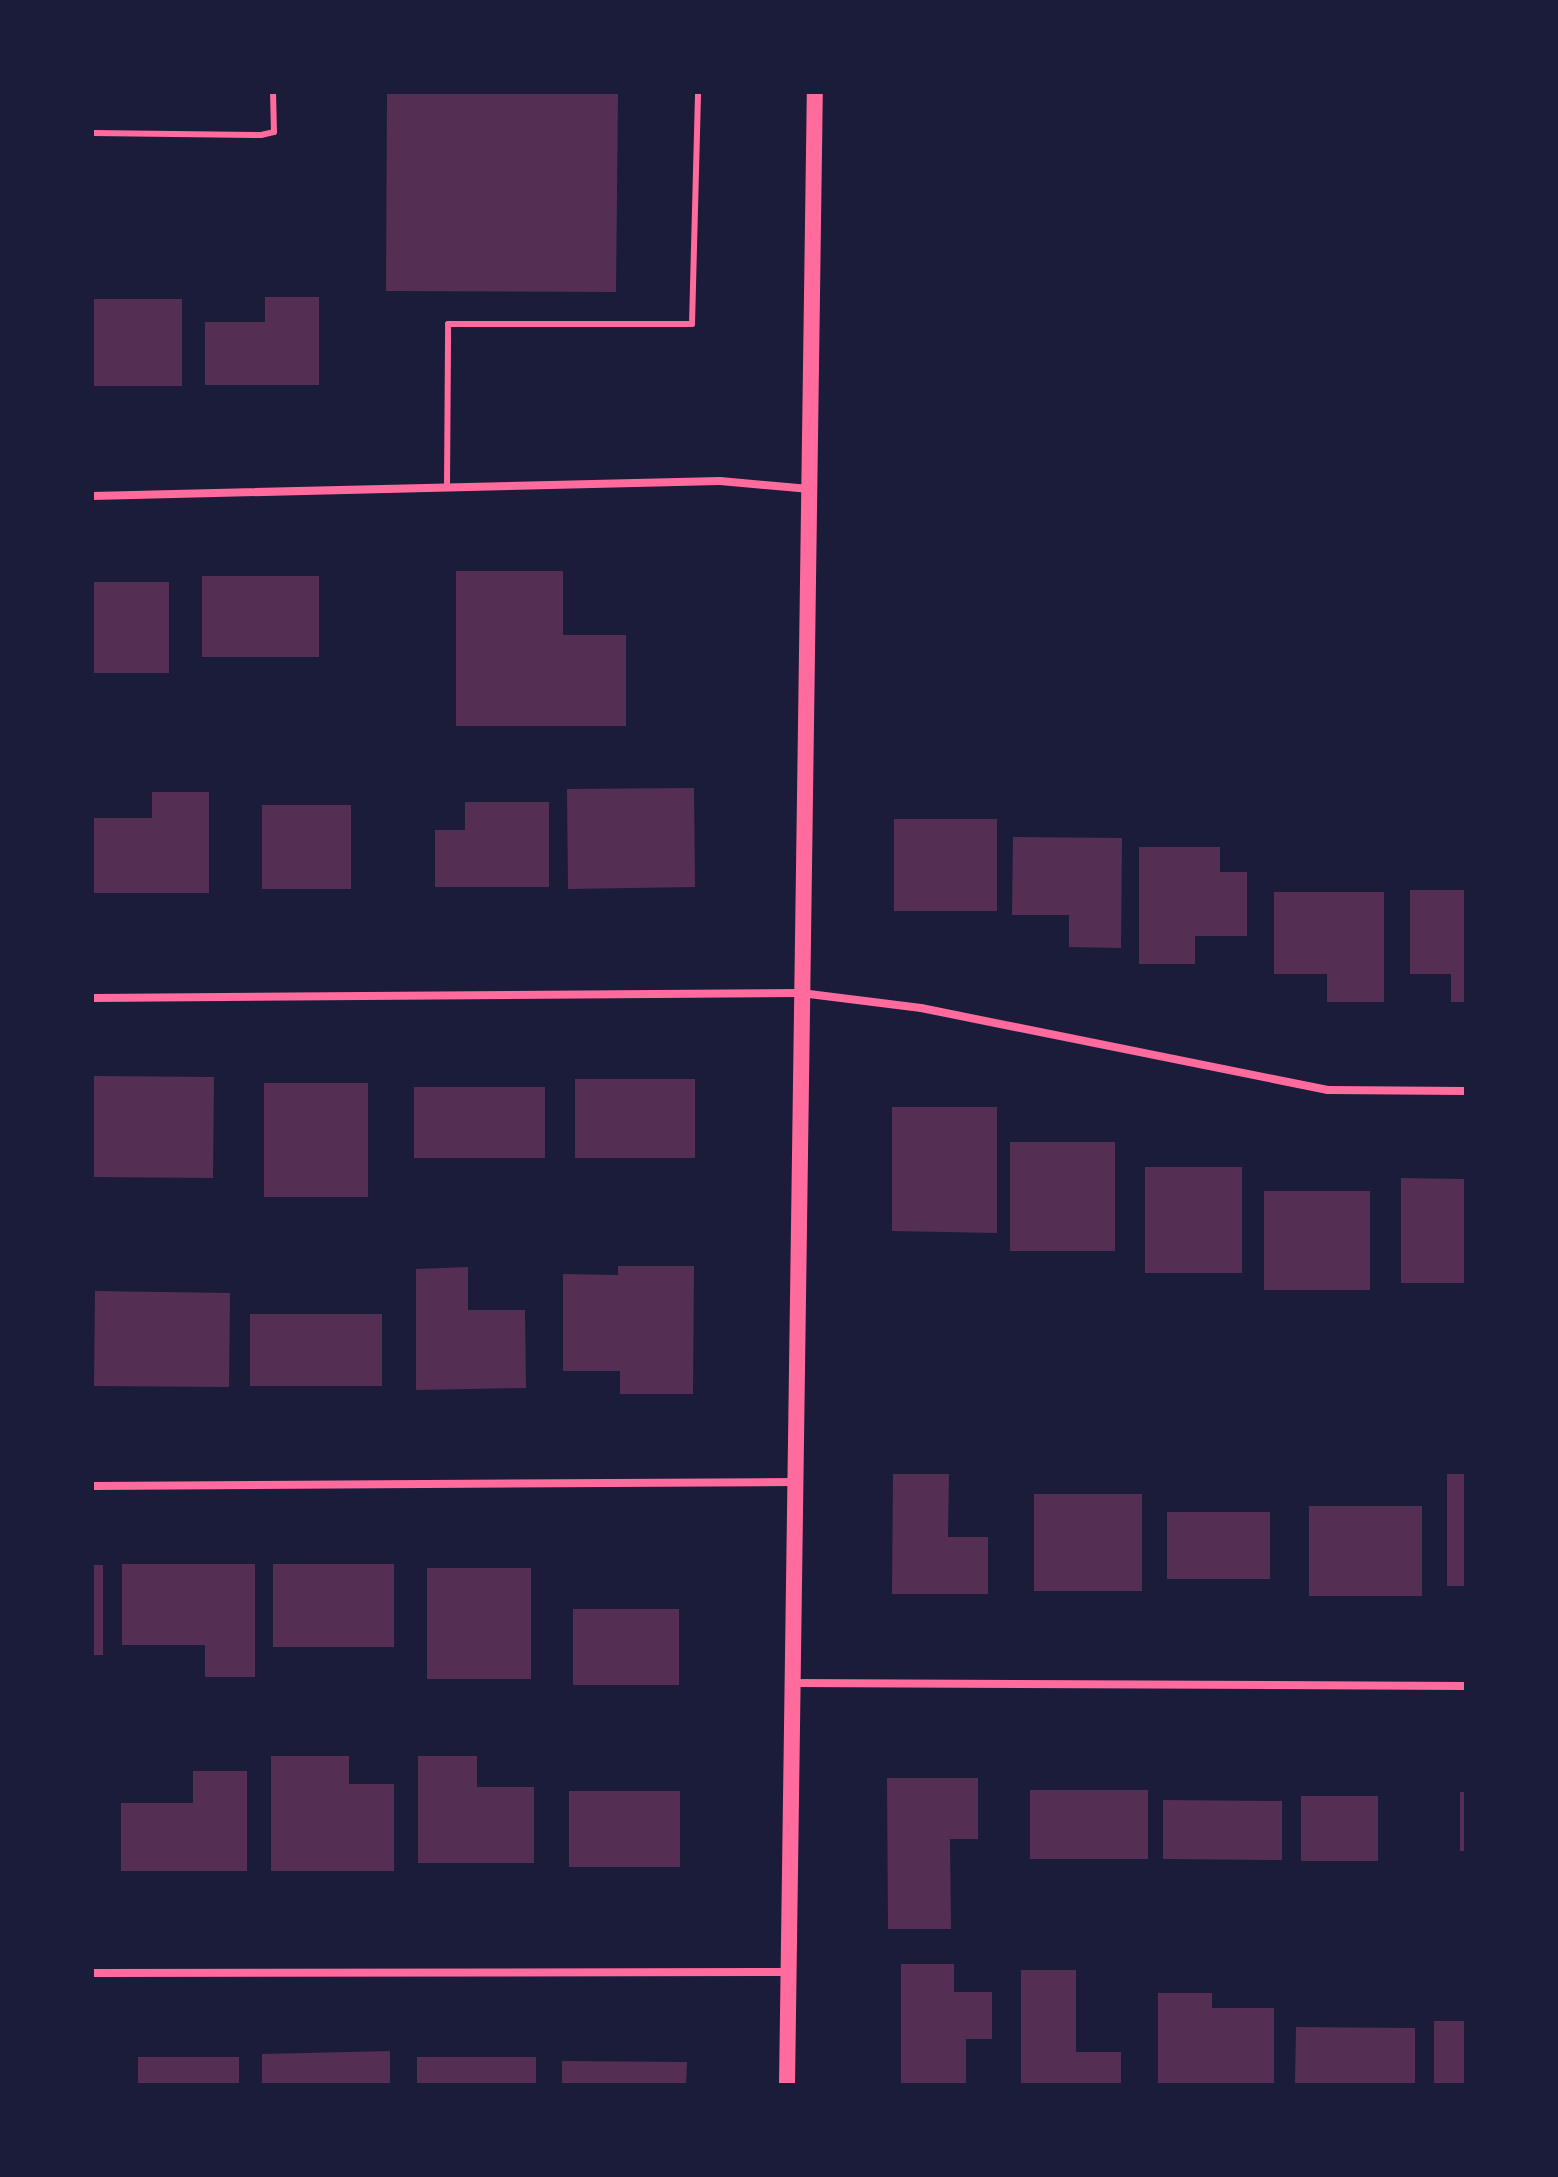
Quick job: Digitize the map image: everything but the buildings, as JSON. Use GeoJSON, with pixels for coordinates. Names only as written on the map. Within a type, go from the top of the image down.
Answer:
{"type":"FeatureCollection","features":[{"type":"Feature","properties":{"kind":"main road"},"geometry":{"type":"LineString","coordinates":[[787,2085],[815,92]]}},
{"type":"Feature","properties":{"kind":"street"},"geometry":{"type":"LineString","coordinates":[[92,496],[159,498],[447,485],[720,481],[811,489]]}},
{"type":"Feature","properties":{"kind":"street"},"geometry":{"type":"LineString","coordinates":[[92,998],[801,993],[921,1008],[1328,1090],[1466,1091]]}},
{"type":"Feature","properties":{"kind":"street"},"geometry":{"type":"LineString","coordinates":[[92,1486],[794,1482]]}},
{"type":"Feature","properties":{"kind":"street"},"geometry":{"type":"LineString","coordinates":[[791,1683],[1466,1686]]}},
{"type":"Feature","properties":{"kind":"street"},"geometry":{"type":"LineString","coordinates":[[92,1973],[789,1972]]}},
{"type":"Feature","properties":{"kind":"lane"},"geometry":{"type":"LineString","coordinates":[[92,133],[261,135],[274,132],[273,92]]}},
{"type":"Feature","properties":{"kind":"lane"},"geometry":{"type":"LineString","coordinates":[[447,485],[448,324],[692,324],[698,92]]}}]}
